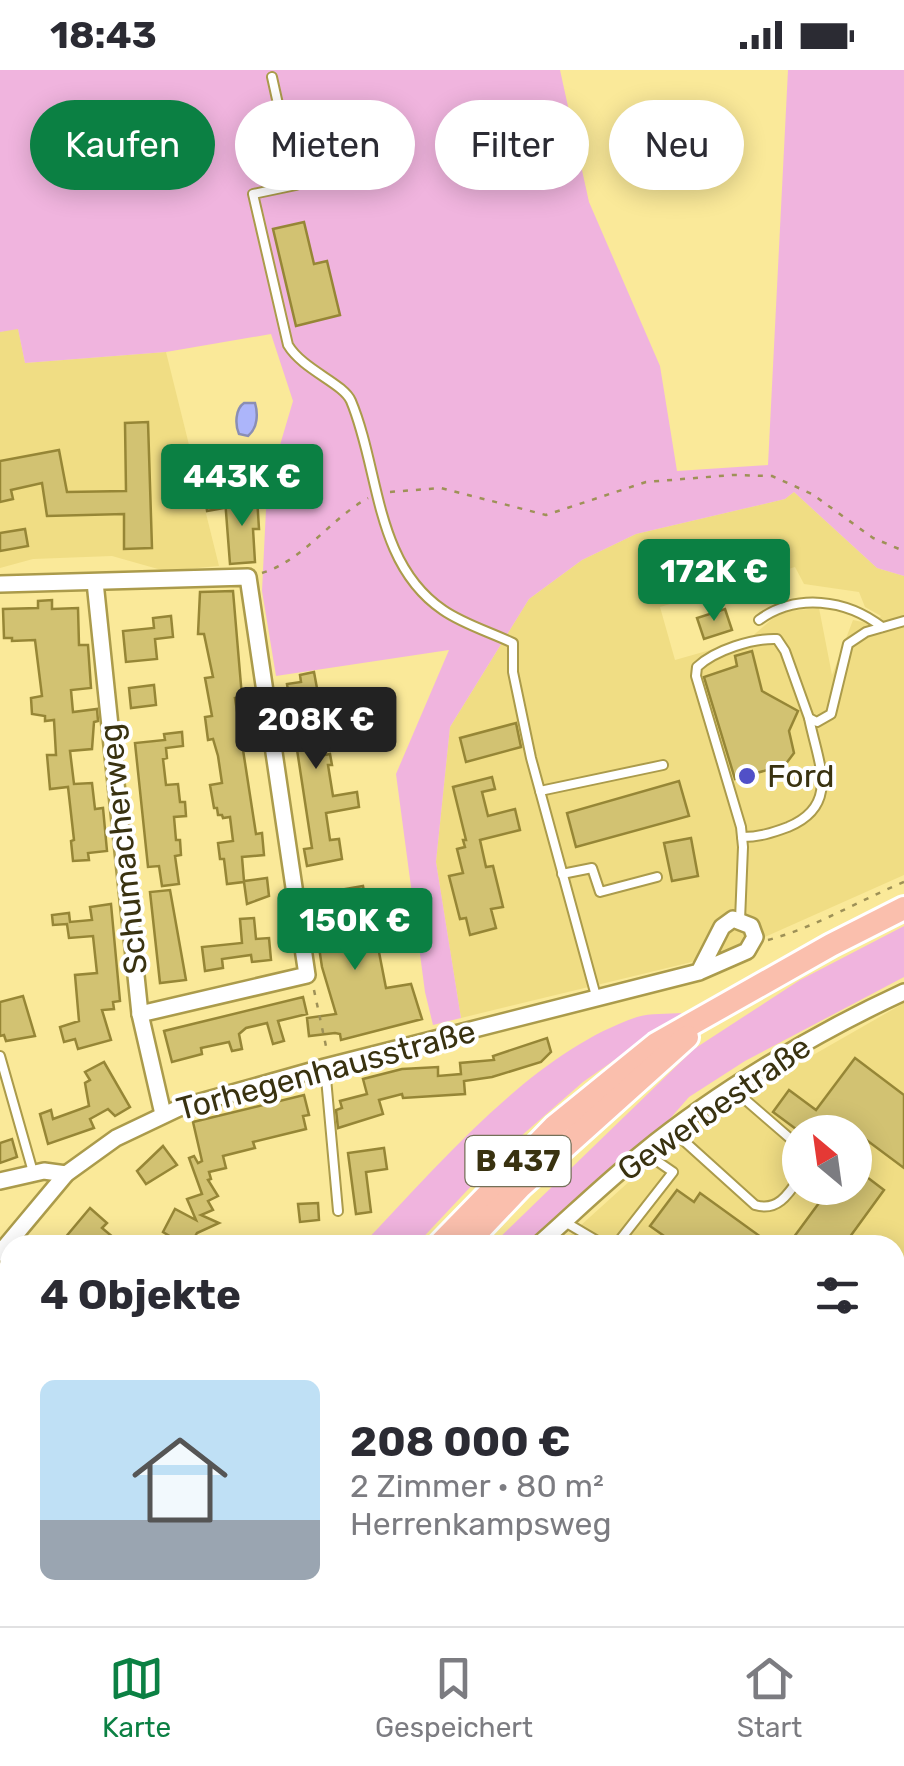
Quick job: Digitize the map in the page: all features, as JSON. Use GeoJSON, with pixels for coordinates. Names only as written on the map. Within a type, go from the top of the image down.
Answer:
{"type":"FeatureCollection","features":[{"type":"Feature","properties":{"kind":"main road","name":"B 437"},"geometry":{"type":"LineString","coordinates":[[448,1235],[567,1115],[656,1044],[768,979],[904,908]]}},
{"type":"Feature","properties":{"kind":"main road","name":"B 437"},"geometry":{"type":"LineString","coordinates":[[474,1235],[521,1186],[712,1014]]}},
{"type":"Feature","properties":{"kind":"street"},"geometry":{"type":"LineString","coordinates":[[0,584],[248,578],[307,975],[140,1014]]}},
{"type":"Feature","properties":{"kind":"street","name":"Schumacherweg"},"geometry":{"type":"LineString","coordinates":[[95,582],[140,1014],[163,1114]]}},
{"type":"Feature","properties":{"kind":"street"},"geometry":{"type":"LineString","coordinates":[[699,972],[722,927],[732,920],[751,926],[755,937],[747,952]]}},
{"type":"Feature","properties":{"kind":"street","name":"Torhegenhausstraße"},"geometry":{"type":"LineString","coordinates":[[15,1235],[66,1174],[116,1138],[163,1114],[328,1066],[699,972],[747,952]]}},
{"type":"Feature","properties":{"kind":"street","name":"Gewerbestraße"},"geometry":{"type":"LineString","coordinates":[[551,1233],[644,1152],[733,1089],[843,1020],[904,992]]}},
{"type":"Feature","properties":{"kind":"street"},"geometry":{"type":"LineString","coordinates":[[0,1181],[33,1172],[66,1174]]}},
{"type":"Feature","properties":{"kind":"lane"},"geometry":{"type":"LineString","coordinates":[[272,77],[296,185],[253,194],[288,345],[297,361],[349,396],[395,554],[424,594],[444,611],[513,643],[513,672],[540,791],[596,997]]}},
{"type":"Feature","properties":{"kind":"lane"},"geometry":{"type":"LineString","coordinates":[[759,620],[791,602],[822,602],[871,618],[882,627]]}},
{"type":"Feature","properties":{"kind":"lane"},"geometry":{"type":"LineString","coordinates":[[809,718],[817,722],[831,714],[848,644],[866,632],[904,621]]}},
{"type":"Feature","properties":{"kind":"lane"},"geometry":{"type":"LineString","coordinates":[[740,920],[742,837],[696,676],[697,667],[719,654],[760,640],[777,639],[809,718],[820,774],[819,805],[802,820],[762,836],[742,837]]}},
{"type":"Feature","properties":{"kind":"lane"},"geometry":{"type":"LineString","coordinates":[[540,791],[662,765]]}},
{"type":"Feature","properties":{"kind":"lane"},"geometry":{"type":"LineString","coordinates":[[562,874],[592,868],[600,892],[658,877]]}},
{"type":"Feature","properties":{"kind":"lane"},"geometry":{"type":"LineString","coordinates":[[0,1056],[33,1172]]}},
{"type":"Feature","properties":{"kind":"lane"},"geometry":{"type":"LineString","coordinates":[[328,1066],[338,1211]]}},
{"type":"Feature","properties":{"kind":"lane"},"geometry":{"type":"LineString","coordinates":[[733,1089],[782,1131]]}},
{"type":"Feature","properties":{"kind":"lane"},"geometry":{"type":"LineString","coordinates":[[673,1131],[755,1205],[777,1206],[782,1200]]}},
{"type":"Feature","properties":{"kind":"lane"},"geometry":{"type":"LineString","coordinates":[[624,1235],[673,1172],[644,1152]]}},
{"type":"Feature","properties":{"kind":"lane"},"geometry":{"type":"LineString","coordinates":[[564,1222],[587,1235]]}},
{"type":"Feature","properties":{"kind":"path"},"geometry":{"type":"LineString","coordinates":[[248,578],[278,568],[348,509],[377,493],[441,488],[546,514],[646,482],[732,475],[772,476],[812,494],[873,538],[904,550]]}},
{"type":"Feature","properties":{"kind":"path"},"geometry":{"type":"LineString","coordinates":[[747,952],[761,942],[806,929],[904,882]]}},
{"type":"Feature","properties":{"kind":"path"},"geometry":{"type":"LineString","coordinates":[[307,975],[312,983],[328,1066]]}},
{"type":"Feature","properties":{"kind":"shaded area"},"geometry":{"type":"Polygon","coordinates":[[[0,70],[560,70],[567,100],[435,100],[435,190],[586,190],[660,366],[677,471],[768,465],[788,70],[904,70],[904,576],[877,568],[794,492],[785,499],[636,534],[582,560],[529,599],[450,727],[436,862],[461,1018],[433,1025],[425,992],[396,774],[449,650],[276,676],[262,591],[267,489],[293,401],[271,334],[166,352],[25,363],[18,329],[0,332],[0,70]]]}},
{"type":"Feature","properties":{"kind":"shaded area"},"geometry":{"type":"Polygon","coordinates":[[[18,328],[25,363],[166,352],[219,566],[165,571],[112,556],[33,559],[0,568],[0,332],[18,328]]]}},
{"type":"Feature","properties":{"kind":"shaded area"},"geometry":{"type":"Polygon","coordinates":[[[794,492],[877,568],[904,576],[904,875],[729,953],[461,1018],[436,862],[450,727],[529,599],[582,560],[636,534],[785,499],[794,492]],[[795,567],[660,607],[675,660],[749,639],[780,612],[819,608],[832,675],[853,620],[872,624],[881,616],[865,607],[859,592],[804,584],[795,567]]]}},
{"type":"Feature","properties":{"kind":"shaded area"},"geometry":{"type":"Polygon","coordinates":[[[904,926],[904,977],[745,1061],[689,1097],[661,1129],[538,1235],[502,1235],[694,1049],[800,980],[904,926]]]}},
{"type":"Feature","properties":{"kind":"shaded area"},"geometry":{"type":"Polygon","coordinates":[[[904,1003],[904,1235],[570,1235],[653,1160],[773,1078],[904,1003]]]}},
{"type":"Feature","properties":{"kind":"shaded area"},"geometry":{"type":"Polygon","coordinates":[[[682,1013],[583,1082],[505,1150],[425,1235],[371,1235],[454,1148],[523,1084],[598,1034],[653,1014],[682,1013]]]}},
{"type":"Feature","properties":{"kind":"water"},"geometry":{"type":"Polygon","coordinates":[[[244,403],[255,403],[257,411],[248,436],[239,434],[237,426],[237,413],[244,403]]]}},
{"type":"Feature","properties":{"kind":"building"},"geometry":{"type":"Polygon","coordinates":[[[304,222],[314,264],[327,261],[340,315],[296,326],[273,229],[304,222]]]}},
{"type":"Feature","properties":{"kind":"building"},"geometry":{"type":"Polygon","coordinates":[[[148,422],[152,548],[124,549],[124,514],[47,516],[42,483],[11,490],[13,499],[0,502],[0,461],[59,450],[67,492],[126,491],[125,423],[148,422]]]}},
{"type":"Feature","properties":{"kind":"building"},"geometry":{"type":"Polygon","coordinates":[[[255,455],[257,468],[244,471],[241,457],[255,455]]]}},
{"type":"Feature","properties":{"kind":"building"},"geometry":{"type":"Polygon","coordinates":[[[219,477],[224,508],[207,511],[202,480],[219,477]]]}},
{"type":"Feature","properties":{"kind":"building"},"geometry":{"type":"Polygon","coordinates":[[[257,497],[259,529],[253,529],[255,562],[230,564],[225,499],[257,497]]]}},
{"type":"Feature","properties":{"kind":"building"},"geometry":{"type":"Polygon","coordinates":[[[25,529],[28,546],[0,551],[0,533],[25,529]]]}},
{"type":"Feature","properties":{"kind":"building"},"geometry":{"type":"Polygon","coordinates":[[[233,591],[242,697],[235,698],[256,834],[262,833],[264,855],[242,857],[244,881],[267,878],[269,896],[247,904],[244,882],[227,884],[224,859],[220,859],[218,843],[233,841],[230,817],[218,815],[210,785],[222,783],[205,717],[212,716],[205,678],[213,677],[204,634],[198,634],[200,592],[233,591]]]}},
{"type":"Feature","properties":{"kind":"building"},"geometry":{"type":"Polygon","coordinates":[[[52,600],[52,609],[78,608],[79,645],[88,645],[91,688],[71,690],[73,712],[97,709],[98,721],[94,722],[92,749],[70,751],[74,784],[92,783],[95,809],[103,808],[107,851],[88,853],[89,860],[73,861],[68,787],[50,789],[47,755],[56,755],[54,720],[45,721],[45,716],[32,714],[31,698],[42,696],[35,640],[4,638],[3,609],[38,608],[38,601],[52,600]]]}},
{"type":"Feature","properties":{"kind":"building"},"geometry":{"type":"Polygon","coordinates":[[[725,609],[732,630],[704,639],[697,618],[725,609]]]}},
{"type":"Feature","properties":{"kind":"building"},"geometry":{"type":"Polygon","coordinates":[[[171,616],[173,637],[155,639],[157,659],[126,662],[123,631],[154,628],[153,618],[171,616]]]}},
{"type":"Feature","properties":{"kind":"building"},"geometry":{"type":"Polygon","coordinates":[[[752,651],[762,691],[798,711],[789,731],[794,753],[785,765],[735,779],[704,677],[737,666],[735,656],[752,651]]]}},
{"type":"Feature","properties":{"kind":"building"},"geometry":{"type":"Polygon","coordinates":[[[314,672],[325,732],[315,733],[319,756],[330,754],[333,796],[357,792],[359,807],[326,813],[330,840],[339,839],[342,859],[307,866],[304,849],[312,848],[287,684],[301,682],[300,675],[314,672]]]}},
{"type":"Feature","properties":{"kind":"building"},"geometry":{"type":"Polygon","coordinates":[[[154,685],[156,705],[131,708],[129,688],[154,685]]]}},
{"type":"Feature","properties":{"kind":"building"},"geometry":{"type":"Polygon","coordinates":[[[516,723],[521,747],[466,762],[460,738],[516,723]]]}},
{"type":"Feature","properties":{"kind":"building"},"geometry":{"type":"Polygon","coordinates":[[[182,732],[183,746],[166,748],[167,758],[163,759],[166,785],[178,784],[180,802],[185,802],[186,816],[174,817],[176,840],[180,840],[181,855],[175,856],[179,884],[162,886],[159,866],[148,867],[135,743],[165,740],[164,734],[182,732]]]}},
{"type":"Feature","properties":{"kind":"building"},"geometry":{"type":"Polygon","coordinates":[[[492,777],[495,789],[482,792],[488,816],[515,809],[520,830],[480,840],[486,867],[493,866],[503,907],[491,909],[496,928],[470,935],[466,918],[460,919],[449,876],[463,873],[457,849],[465,847],[466,840],[453,787],[492,777]]]}},
{"type":"Feature","properties":{"kind":"building"},"geometry":{"type":"Polygon","coordinates":[[[679,781],[689,816],[576,847],[567,813],[679,781]]]}},
{"type":"Feature","properties":{"kind":"building"},"geometry":{"type":"Polygon","coordinates":[[[691,838],[698,876],[672,881],[664,843],[691,838]]]}},
{"type":"Feature","properties":{"kind":"building"},"geometry":{"type":"Polygon","coordinates":[[[363,886],[369,919],[351,922],[356,950],[378,947],[386,988],[411,984],[422,1019],[341,1040],[340,1034],[335,1033],[309,1036],[307,1018],[336,1014],[322,967],[311,895],[363,886]]]}},
{"type":"Feature","properties":{"kind":"building"},"geometry":{"type":"Polygon","coordinates":[[[170,890],[186,980],[160,983],[150,892],[170,890]]]}},
{"type":"Feature","properties":{"kind":"building"},"geometry":{"type":"Polygon","coordinates":[[[111,904],[120,1001],[113,1002],[114,1009],[102,1010],[111,1040],[78,1049],[75,1039],[64,1042],[60,1027],[79,1021],[75,975],[97,973],[93,936],[69,938],[67,924],[53,925],[52,915],[69,913],[70,922],[92,920],[90,907],[111,904]]]}},
{"type":"Feature","properties":{"kind":"building"},"geometry":{"type":"Polygon","coordinates":[[[254,918],[256,939],[269,938],[271,960],[252,962],[251,955],[222,959],[223,968],[205,971],[202,947],[242,943],[240,919],[254,918]]]}},
{"type":"Feature","properties":{"kind":"building"},"geometry":{"type":"Polygon","coordinates":[[[23,996],[35,1036],[6,1041],[4,1035],[0,1036],[0,1002],[23,996]]]}},
{"type":"Feature","properties":{"kind":"building"},"geometry":{"type":"Polygon","coordinates":[[[303,997],[307,1014],[278,1021],[284,1041],[273,1044],[267,1023],[246,1028],[239,1034],[242,1049],[232,1051],[229,1042],[201,1048],[202,1054],[172,1062],[164,1031],[303,997]]]}},
{"type":"Feature","properties":{"kind":"building"},"geometry":{"type":"Polygon","coordinates":[[[547,1038],[551,1052],[541,1062],[464,1081],[465,1094],[403,1098],[402,1094],[379,1100],[383,1114],[338,1128],[336,1110],[342,1108],[340,1101],[367,1094],[363,1079],[402,1069],[438,1067],[438,1076],[461,1074],[460,1063],[494,1060],[493,1056],[547,1038]]]}},
{"type":"Feature","properties":{"kind":"building"},"geometry":{"type":"Polygon","coordinates":[[[855,1058],[904,1095],[904,1168],[872,1144],[872,1115],[782,1115],[782,1119],[773,1112],[789,1090],[816,1110],[855,1058]]]}},
{"type":"Feature","properties":{"kind":"building"},"geometry":{"type":"Polygon","coordinates":[[[104,1062],[130,1107],[115,1116],[108,1109],[90,1119],[94,1128],[48,1144],[40,1114],[51,1110],[53,1119],[89,1106],[85,1083],[90,1080],[85,1072],[104,1062]]]}},
{"type":"Feature","properties":{"kind":"building"},"geometry":{"type":"Polygon","coordinates":[[[304,1095],[309,1115],[303,1116],[306,1129],[253,1142],[255,1148],[223,1156],[226,1168],[209,1172],[208,1180],[218,1196],[208,1201],[213,1210],[201,1215],[219,1223],[196,1235],[168,1235],[163,1232],[175,1209],[196,1220],[187,1199],[202,1194],[189,1158],[194,1156],[198,1163],[202,1161],[193,1122],[304,1095]]]}},
{"type":"Feature","properties":{"kind":"building"},"geometry":{"type":"Polygon","coordinates":[[[12,1139],[17,1157],[0,1163],[0,1143],[12,1139]]]}},
{"type":"Feature","properties":{"kind":"building"},"geometry":{"type":"Polygon","coordinates":[[[163,1146],[177,1165],[146,1184],[137,1171],[163,1146]]]}},
{"type":"Feature","properties":{"kind":"building"},"geometry":{"type":"Polygon","coordinates":[[[384,1148],[387,1169],[366,1172],[371,1212],[356,1214],[348,1153],[384,1148]]]}},
{"type":"Feature","properties":{"kind":"building"},"geometry":{"type":"Polygon","coordinates":[[[872,1181],[884,1190],[851,1235],[795,1235],[817,1205],[872,1205],[872,1181]]]}},
{"type":"Feature","properties":{"kind":"building"},"geometry":{"type":"Polygon","coordinates":[[[677,1190],[694,1202],[700,1193],[758,1235],[663,1235],[650,1226],[677,1190]]]}},
{"type":"Feature","properties":{"kind":"building"},"geometry":{"type":"Polygon","coordinates":[[[318,1203],[319,1220],[300,1222],[298,1204],[318,1203]]]}},
{"type":"Feature","properties":{"kind":"building"},"geometry":{"type":"Polygon","coordinates":[[[90,1208],[107,1223],[102,1228],[110,1235],[67,1235],[90,1208]]]}},
{"type":"Feature","properties":{"kind":"place","name":"Ford"},"geometry":{"type":"Point","coordinates":[747,776]}}]}
